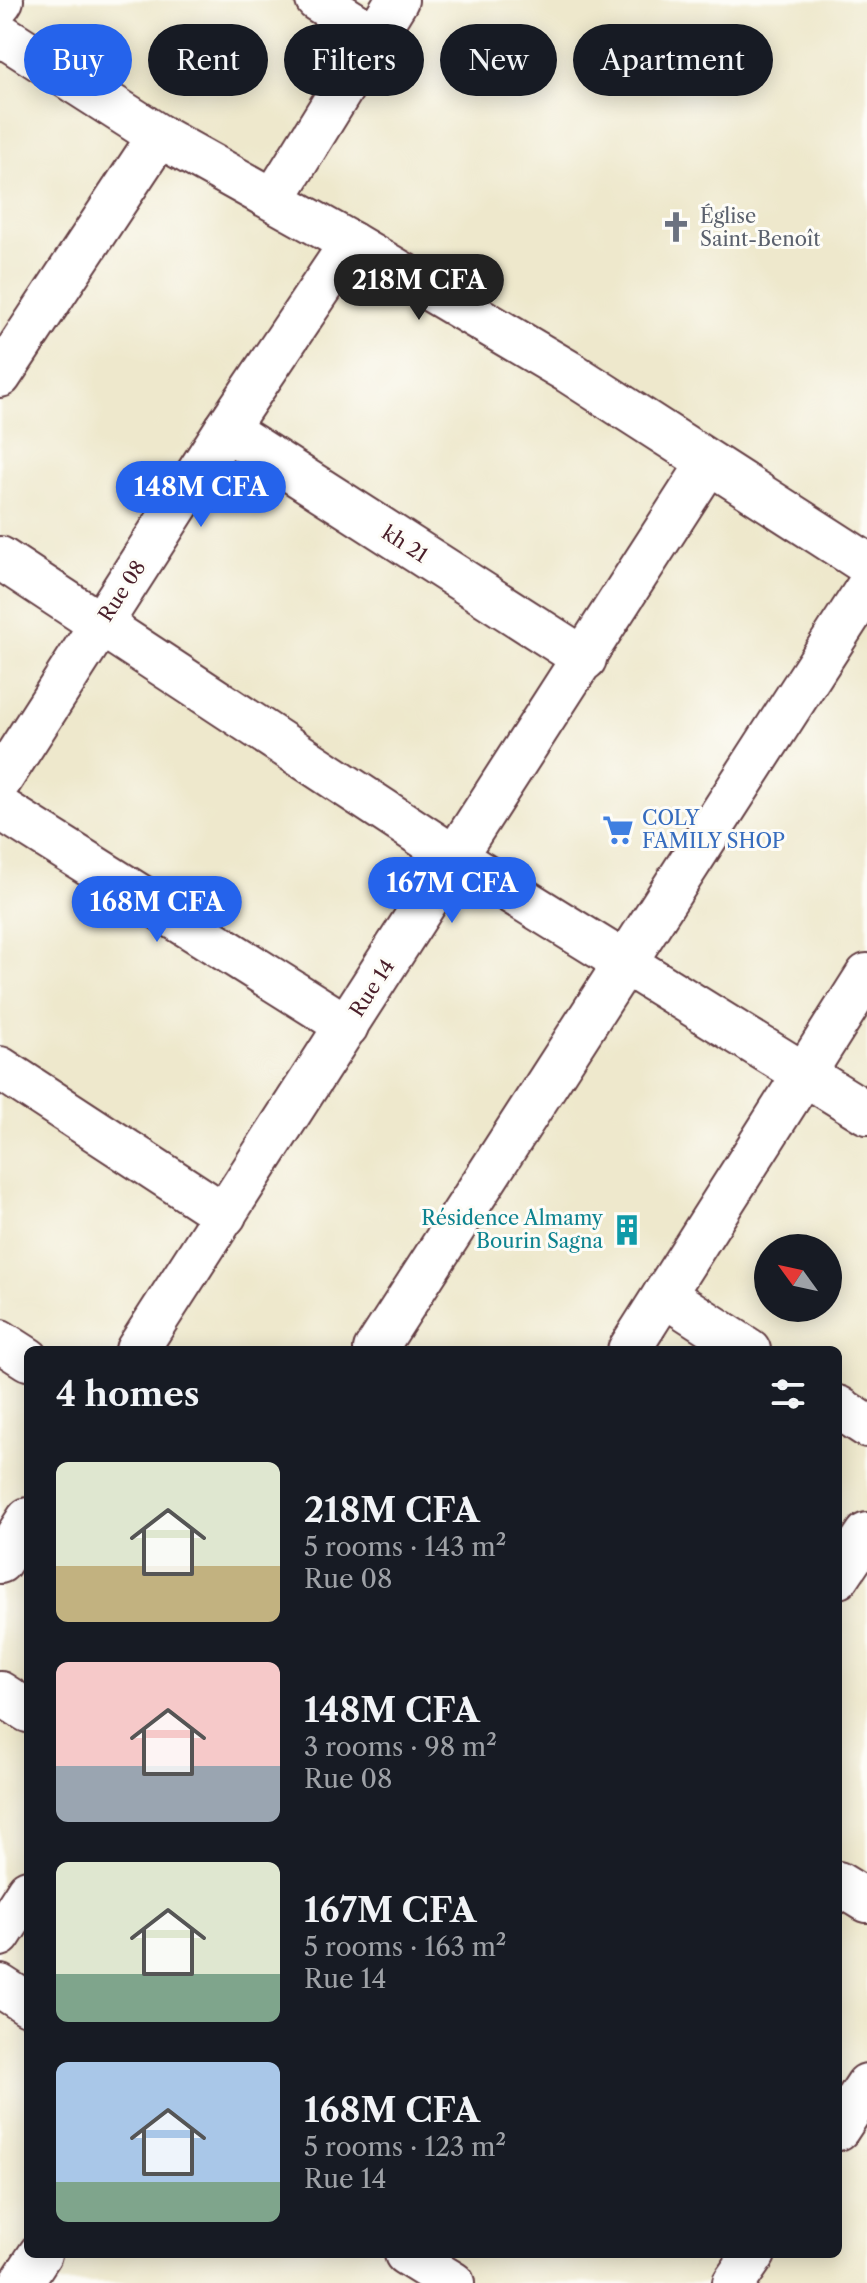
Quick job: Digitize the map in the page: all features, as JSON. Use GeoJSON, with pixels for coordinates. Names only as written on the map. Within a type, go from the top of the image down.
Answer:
{"type":"FeatureCollection","features":[{"type":"Feature","properties":{"kind":"street"},"geometry":{"type":"LineString","coordinates":[[317,0],[355,24]]}},
{"type":"Feature","properties":{"kind":"street"},"geometry":{"type":"LineString","coordinates":[[383,24],[397,0]]}},
{"type":"Feature","properties":{"kind":"street"},"geometry":{"type":"LineString","coordinates":[[0,34],[159,136],[351,243],[569,372],[867,564]]}},
{"type":"Feature","properties":{"kind":"street"},"geometry":{"type":"LineString","coordinates":[[274,199],[339,96]]}},
{"type":"Feature","properties":{"kind":"street"},"geometry":{"type":"LineString","coordinates":[[0,376],[159,136]]}},
{"type":"Feature","properties":{"kind":"street","name":"Rue 08"},"geometry":{"type":"LineString","coordinates":[[0,781],[226,429],[351,243]]}},
{"type":"Feature","properties":{"kind":"street","name":"kh 21"},"geometry":{"type":"LineString","coordinates":[[226,429],[585,659]]}},
{"type":"Feature","properties":{"kind":"street","name":"Rue 14"},"geometry":{"type":"LineString","coordinates":[[140,1346],[708,464]]}},
{"type":"Feature","properties":{"kind":"street"},"geometry":{"type":"LineString","coordinates":[[0,558],[456,858],[867,1113]]}},
{"type":"Feature","properties":{"kind":"street"},"geometry":{"type":"LineString","coordinates":[[378,1346],[867,588]]}},
{"type":"Feature","properties":{"kind":"street"},"geometry":{"type":"LineString","coordinates":[[0,808],[347,1026]]}},
{"type":"Feature","properties":{"kind":"street"},"geometry":{"type":"LineString","coordinates":[[632,1346],[867,975]]}},
{"type":"Feature","properties":{"kind":"street"},"geometry":{"type":"LineString","coordinates":[[0,1068],[225,1215]]}},
{"type":"Feature","properties":{"kind":"street"},"geometry":{"type":"LineString","coordinates":[[664,1295],[743,1346]]}},
{"type":"Feature","properties":{"kind":"street"},"geometry":{"type":"LineString","coordinates":[[0,1341],[24,1356]]}},
{"type":"Feature","properties":{"kind":"street"},"geometry":{"type":"LineString","coordinates":[[842,1410],[867,1426]]}},
{"type":"Feature","properties":{"kind":"street"},"geometry":{"type":"LineString","coordinates":[[0,1562],[24,1525]]}},
{"type":"Feature","properties":{"kind":"street"},"geometry":{"type":"LineString","coordinates":[[842,1571],[867,1534]]}},
{"type":"Feature","properties":{"kind":"street"},"geometry":{"type":"LineString","coordinates":[[0,1693],[24,1708]]}},
{"type":"Feature","properties":{"kind":"street"},"geometry":{"type":"LineString","coordinates":[[842,1885],[867,1901]]}},
{"type":"Feature","properties":{"kind":"street"},"geometry":{"type":"LineString","coordinates":[[0,1935],[24,1897]]}},
{"type":"Feature","properties":{"kind":"street"},"geometry":{"type":"LineString","coordinates":[[0,1986],[24,2001]]}},
{"type":"Feature","properties":{"kind":"street"},"geometry":{"type":"LineString","coordinates":[[842,2123],[867,2085]]}},
{"type":"Feature","properties":{"kind":"street"},"geometry":{"type":"LineString","coordinates":[[21,2283],[37,2258]]}},
{"type":"Feature","properties":{"kind":"street"},"geometry":{"type":"LineString","coordinates":[[384,2283],[401,2258]]}},
{"type":"Feature","properties":{"kind":"street"},"geometry":{"type":"LineString","coordinates":[[411,2258],[453,2283]]}},
{"type":"Feature","properties":{"kind":"street"},"geometry":{"type":"LineString","coordinates":[[734,2283],[751,2258]]}},
{"type":"Feature","properties":{"kind":"place","name":"Église Saint-Benoît"},"geometry":{"type":"Point","coordinates":[676,227]}},
{"type":"Feature","properties":{"kind":"place","name":"COLY FAMILY SHOP"},"geometry":{"type":"Point","coordinates":[618,830]}},
{"type":"Feature","properties":{"kind":"place","name":"Résidence Almamy Bourin Sagna"},"geometry":{"type":"Point","coordinates":[627,1230]}}]}
